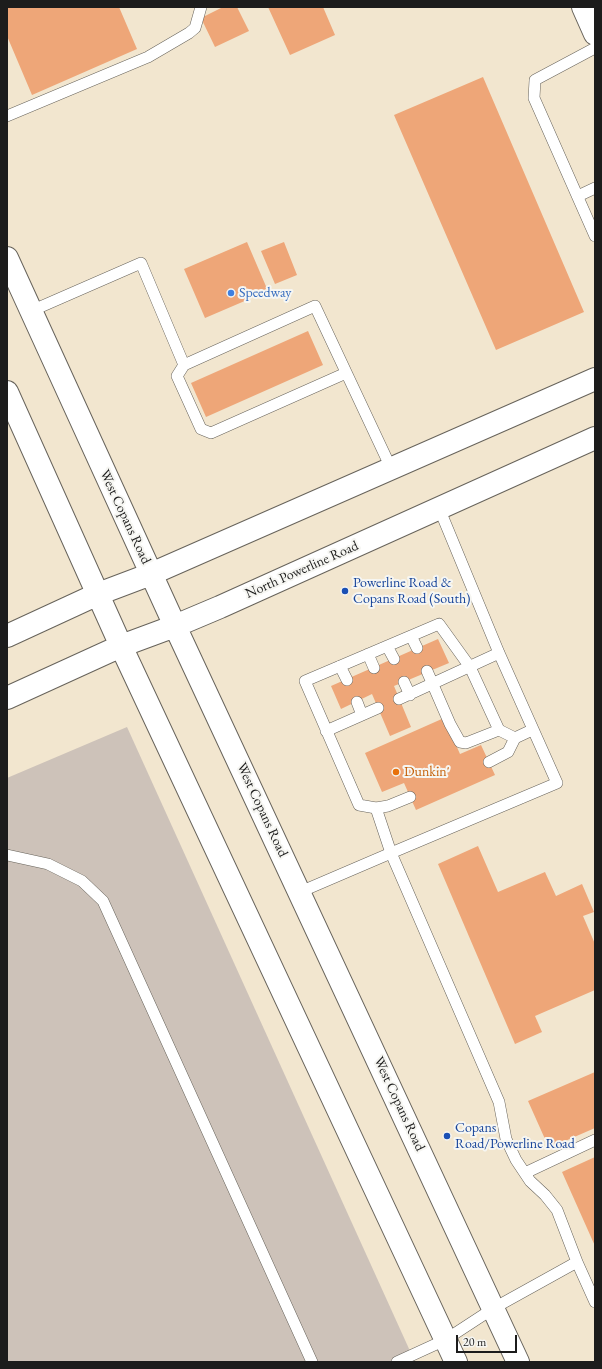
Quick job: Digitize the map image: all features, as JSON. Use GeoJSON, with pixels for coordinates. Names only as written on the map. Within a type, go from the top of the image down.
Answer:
{"type":"FeatureCollection","features":[{"type":"Feature","properties":{"kind":"main road"},"geometry":{"type":"LineString","coordinates":[[583,7],[595,34]]}},
{"type":"Feature","properties":{"kind":"main road","name":"West Copans Road"},"geometry":{"type":"LineString","coordinates":[[7,258],[175,626],[518,1362]]}},
{"type":"Feature","properties":{"kind":"main road"},"geometry":{"type":"LineString","coordinates":[[7,636],[98,594],[151,574],[595,379]]}},
{"type":"Feature","properties":{"kind":"main road"},"geometry":{"type":"LineString","coordinates":[[7,392],[121,646],[456,1362]]}},
{"type":"Feature","properties":{"kind":"main road","name":"North Powerline Road"},"geometry":{"type":"LineString","coordinates":[[7,698],[121,646],[175,626],[595,438]]}},
{"type":"Feature","properties":{"kind":"lane"},"geometry":{"type":"LineString","coordinates":[[7,116],[148,57],[195,28],[201,7]]}},
{"type":"Feature","properties":{"kind":"lane"},"geometry":{"type":"LineString","coordinates":[[595,48],[535,80],[534,98],[595,236]]}},
{"type":"Feature","properties":{"kind":"lane"},"geometry":{"type":"LineString","coordinates":[[578,196],[595,188]]}},
{"type":"Feature","properties":{"kind":"lane"},"geometry":{"type":"LineString","coordinates":[[31,311],[141,262],[184,365]]}},
{"type":"Feature","properties":{"kind":"lane"},"geometry":{"type":"LineString","coordinates":[[346,373],[211,433],[201,430],[177,376],[184,365],[315,306],[391,468]]}},
{"type":"Feature","properties":{"kind":"lane"},"geometry":{"type":"LineString","coordinates":[[300,892],[556,784],[499,653],[439,508]]}},
{"type":"Feature","properties":{"kind":"lane"},"geometry":{"type":"LineString","coordinates":[[410,796],[388,806],[376,808],[359,805],[305,681],[439,624],[470,667],[499,730],[515,738]]}},
{"type":"Feature","properties":{"kind":"lane"},"geometry":{"type":"LineString","coordinates":[[412,636],[417,648]]}},
{"type":"Feature","properties":{"kind":"lane"},"geometry":{"type":"LineString","coordinates":[[387,646],[394,659]]}},
{"type":"Feature","properties":{"kind":"lane"},"geometry":{"type":"LineString","coordinates":[[399,699],[499,653]]}},
{"type":"Feature","properties":{"kind":"lane"},"geometry":{"type":"LineString","coordinates":[[368,654],[374,668]]}},
{"type":"Feature","properties":{"kind":"lane"},"geometry":{"type":"LineString","coordinates":[[340,666],[347,680]]}},
{"type":"Feature","properties":{"kind":"lane"},"geometry":{"type":"LineString","coordinates":[[427,671],[450,724],[460,742],[466,743],[499,730]]}},
{"type":"Feature","properties":{"kind":"lane"},"geometry":{"type":"LineString","coordinates":[[404,682],[410,695]]}},
{"type":"Feature","properties":{"kind":"lane"},"geometry":{"type":"LineString","coordinates":[[357,702],[362,715]]}},
{"type":"Feature","properties":{"kind":"lane"},"geometry":{"type":"LineString","coordinates":[[326,731],[378,708]]}},
{"type":"Feature","properties":{"kind":"lane"},"geometry":{"type":"LineString","coordinates":[[489,762],[508,752],[515,738],[532,730]]}},
{"type":"Feature","properties":{"kind":"lane"},"geometry":{"type":"LineString","coordinates":[[376,808],[391,853],[499,1102],[506,1139],[516,1160],[530,1181],[558,1210],[577,1262],[595,1302]]}},
{"type":"Feature","properties":{"kind":"lane"},"geometry":{"type":"LineString","coordinates":[[7,855],[48,864],[82,881],[103,902],[312,1362]]}},
{"type":"Feature","properties":{"kind":"lane"},"geometry":{"type":"LineString","coordinates":[[525,1173],[595,1140]]}},
{"type":"Feature","properties":{"kind":"lane"},"geometry":{"type":"LineString","coordinates":[[397,1362],[445,1340],[494,1308],[577,1262]]}},
{"type":"Feature","properties":{"kind":"shaded area"},"geometry":{"type":"Polygon","coordinates":[[[127,727],[415,1362],[7,1362],[7,778],[127,727]]]}},
{"type":"Feature","properties":{"kind":"building"},"geometry":{"type":"Polygon","coordinates":[[[7,7],[119,7],[137,49],[32,95],[7,36],[7,7]]]}},
{"type":"Feature","properties":{"kind":"building"},"geometry":{"type":"Polygon","coordinates":[[[223,7],[237,7],[249,31],[215,47],[201,18],[223,7]]]}},
{"type":"Feature","properties":{"kind":"building"},"geometry":{"type":"Polygon","coordinates":[[[268,7],[323,7],[335,35],[290,55],[268,7]]]}},
{"type":"Feature","properties":{"kind":"building"},"geometry":{"type":"Polygon","coordinates":[[[483,77],[584,312],[496,350],[394,115],[483,77]]]}},
{"type":"Feature","properties":{"kind":"building"},"geometry":{"type":"Polygon","coordinates":[[[247,242],[268,291],[205,318],[184,269],[247,242]]]}},
{"type":"Feature","properties":{"kind":"building"},"geometry":{"type":"Polygon","coordinates":[[[284,242],[297,275],[275,284],[261,251],[284,242]]]}},
{"type":"Feature","properties":{"kind":"building"},"geometry":{"type":"Polygon","coordinates":[[[308,331],[323,365],[206,417],[191,383],[308,331]]]}},
{"type":"Feature","properties":{"kind":"building"},"geometry":{"type":"Polygon","coordinates":[[[438,639],[449,663],[394,686],[411,727],[390,736],[372,694],[341,709],[331,686],[438,639]]]}},
{"type":"Feature","properties":{"kind":"building"},"geometry":{"type":"Polygon","coordinates":[[[444,718],[460,754],[481,745],[495,775],[416,810],[404,783],[382,792],[365,753],[444,718]]]}},
{"type":"Feature","properties":{"kind":"building"},"geometry":{"type":"Polygon","coordinates":[[[478,846],[498,892],[545,872],[556,896],[582,884],[594,912],[583,916],[595,944],[595,990],[535,1016],[542,1032],[515,1044],[438,864],[478,846]]]}},
{"type":"Feature","properties":{"kind":"building"},"geometry":{"type":"Polygon","coordinates":[[[595,1072],[595,1128],[549,1148],[528,1101],[595,1072]]]}},
{"type":"Feature","properties":{"kind":"building"},"geometry":{"type":"Polygon","coordinates":[[[595,1157],[595,1246],[562,1172],[595,1157]]]}},
{"type":"Feature","properties":{"kind":"place","name":"Speedway"},"geometry":{"type":"Point","coordinates":[231,293]}},
{"type":"Feature","properties":{"kind":"place","name":"Powerline Road & Copans Road (South)"},"geometry":{"type":"Point","coordinates":[345,591]}},
{"type":"Feature","properties":{"kind":"place","name":"Dunkin'"},"geometry":{"type":"Point","coordinates":[396,772]}},
{"type":"Feature","properties":{"kind":"place","name":"Copans Road/Powerline Road"},"geometry":{"type":"Point","coordinates":[447,1136]}}]}
